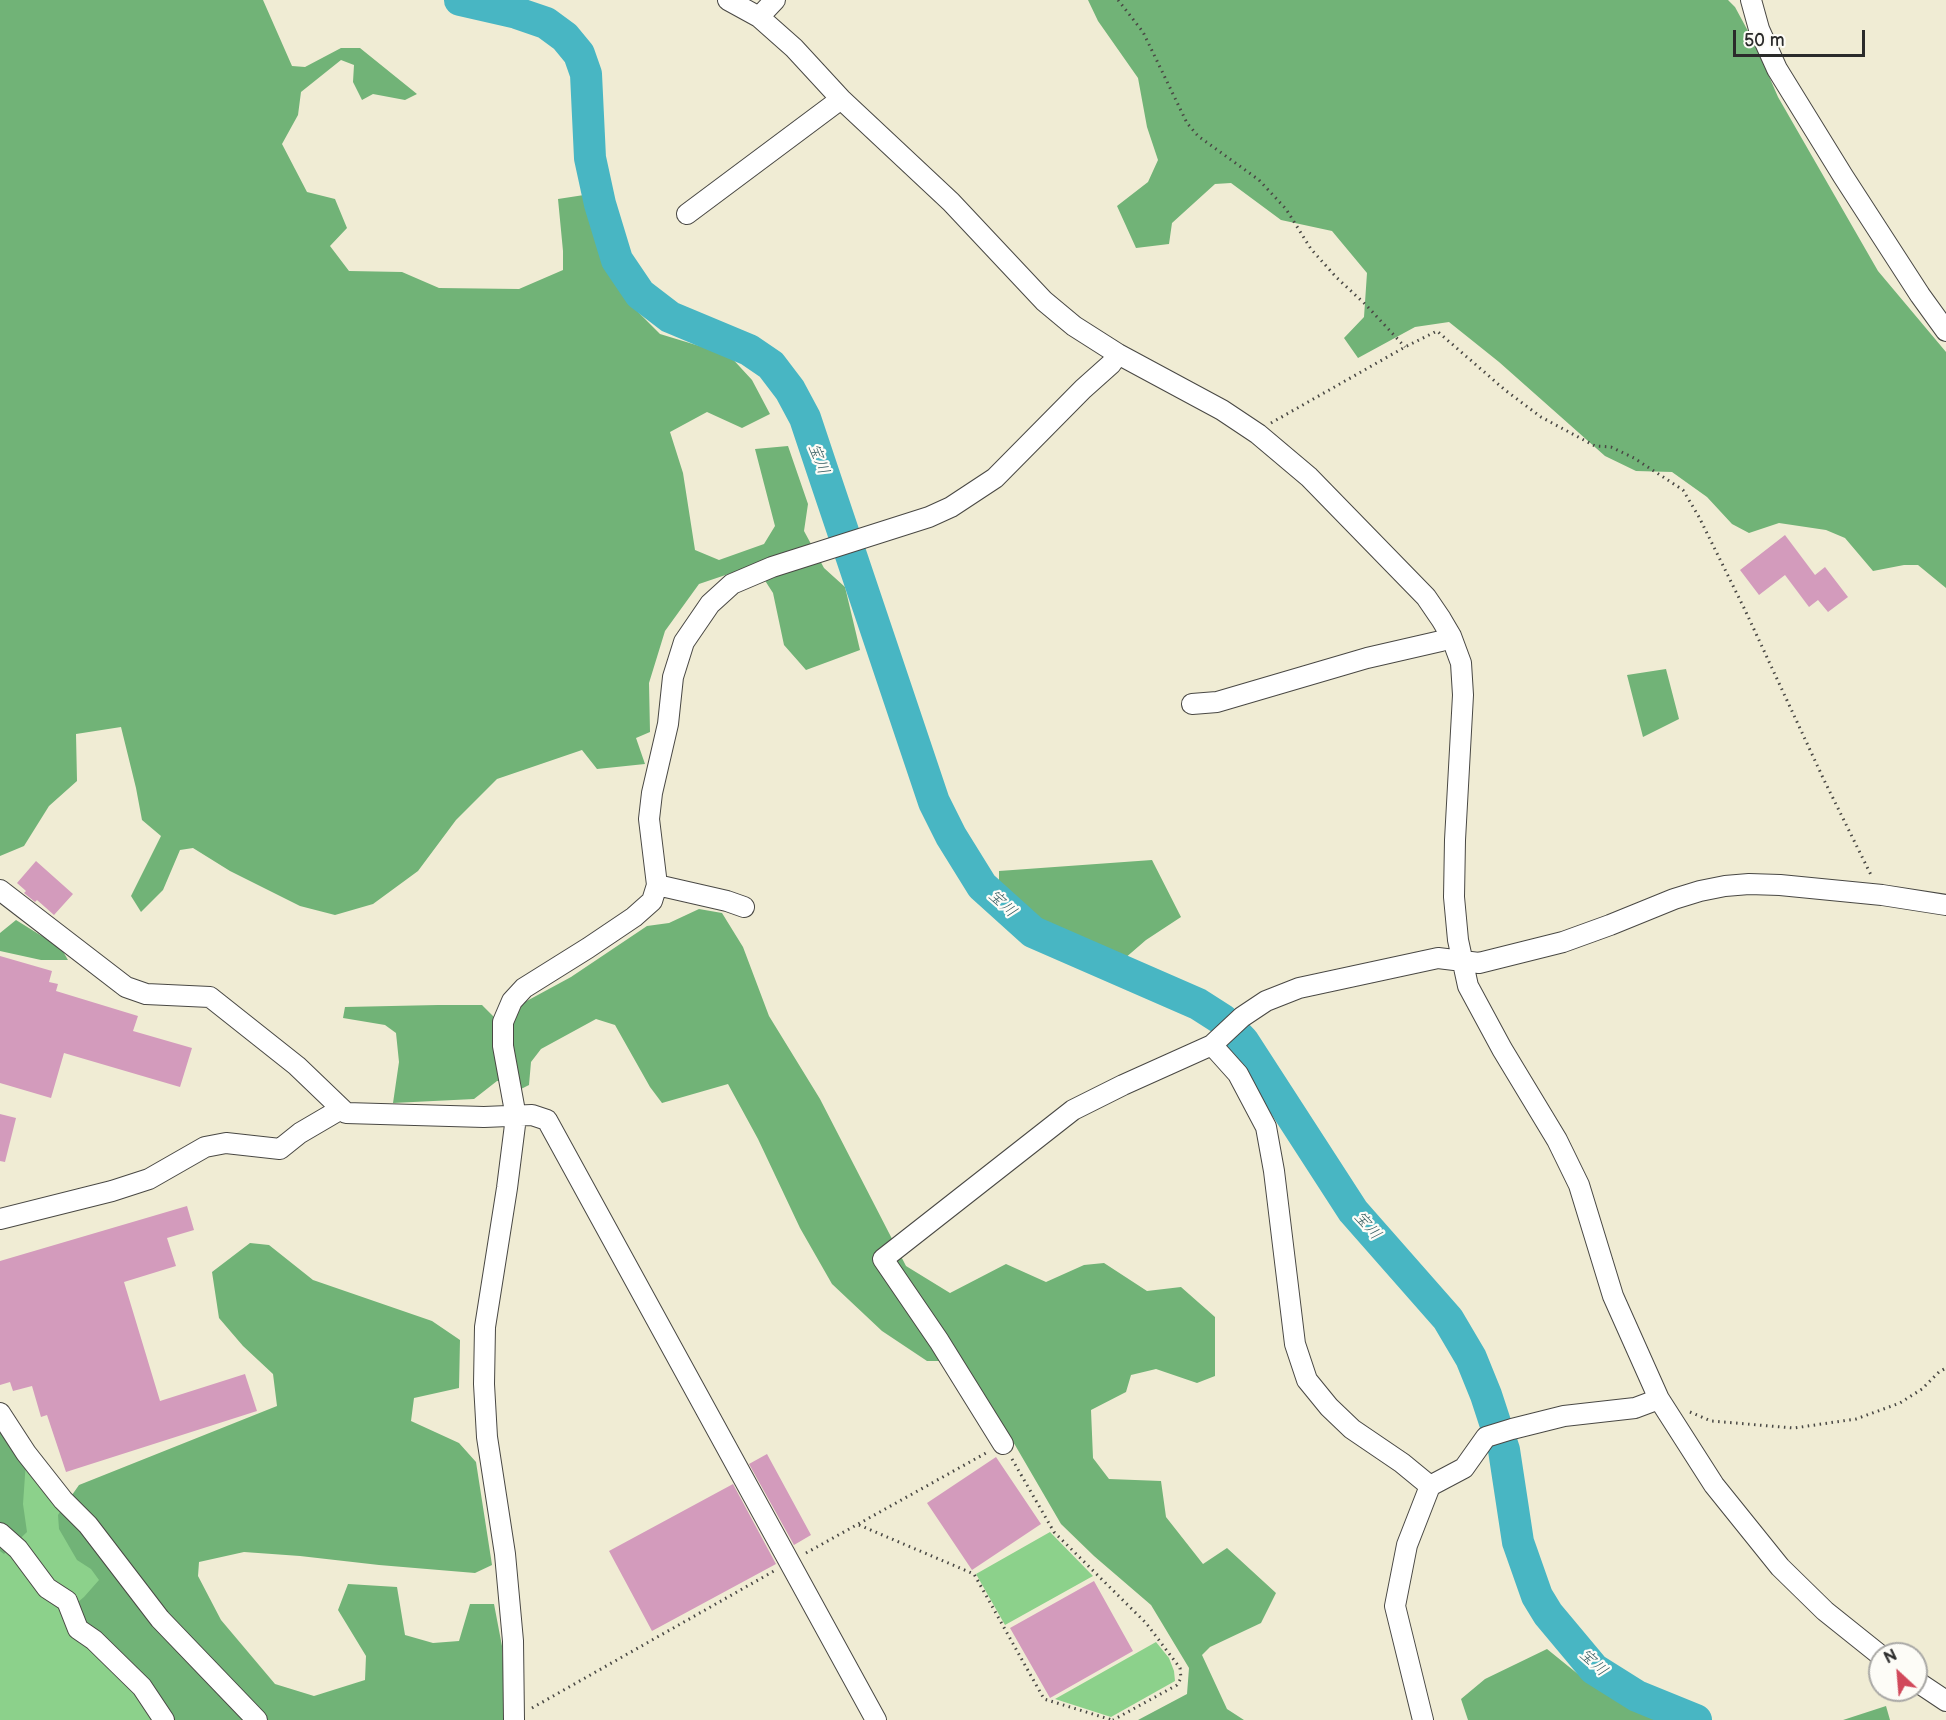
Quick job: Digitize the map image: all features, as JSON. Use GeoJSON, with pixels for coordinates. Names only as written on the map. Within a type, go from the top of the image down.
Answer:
{"type":"FeatureCollection","features":[{"type":"Feature","properties":{"kind":"street"},"geometry":{"type":"LineString","coordinates":[[728,0],[759,16],[794,48],[841,99],[951,202],[1044,301],[1074,326],[1118,354],[1222,410],[1258,434],[1309,477],[1426,597],[1451,636],[1461,663],[1463,695],[1454,897],[1458,940],[1468,986],[1502,1049],[1557,1140],[1579,1185],[1614,1296],[1659,1400],[1714,1485],[1780,1567],[1825,1611],[1868,1645]]}},
{"type":"Feature","properties":{"kind":"street"},"geometry":{"type":"LineString","coordinates":[[759,16],[775,0]]}},
{"type":"Feature","properties":{"kind":"street"},"geometry":{"type":"LineString","coordinates":[[1751,0],[1759,29],[1777,69],[1849,186],[1946,331]]}},
{"type":"Feature","properties":{"kind":"street"},"geometry":{"type":"LineString","coordinates":[[687,214],[841,99]]}},
{"type":"Feature","properties":{"kind":"street"},"geometry":{"type":"LineString","coordinates":[[514,1719],[513,1641],[505,1554],[488,1437],[484,1384],[485,1327],[516,1117],[503,1046],[502,1022],[512,1001],[524,988],[634,917],[652,901],[657,885],[649,819],[652,793],[668,724],[673,677],[684,642],[710,604],[732,584],[772,567],[929,517],[951,507],[995,478],[1111,364],[1118,354]]}},
{"type":"Feature","properties":{"kind":"street"},"geometry":{"type":"LineString","coordinates":[[1192,704],[1217,702],[1367,658],[1441,641],[1451,636]]}},
{"type":"Feature","properties":{"kind":"street"},"geometry":{"type":"LineString","coordinates":[[657,885],[744,907]]}},
{"type":"Feature","properties":{"kind":"street"},"geometry":{"type":"LineString","coordinates":[[1003,1444],[939,1341],[883,1259],[1073,1110],[1212,1045],[1242,1017],[1266,1001],[1299,988],[1438,958],[1479,963],[1563,942],[1674,898],[1725,886],[1780,885],[1882,895],[1946,905]]}},
{"type":"Feature","properties":{"kind":"street"},"geometry":{"type":"LineString","coordinates":[[0,890],[126,987],[146,994],[210,997],[297,1066],[346,1113],[516,1117],[532,1115],[546,1120],[876,1720]]}},
{"type":"Feature","properties":{"kind":"street"},"geometry":{"type":"LineString","coordinates":[[1212,1045],[1238,1074],[1266,1127],[1274,1171],[1295,1344],[1307,1380],[1329,1407],[1352,1429],[1430,1486]]}},
{"type":"Feature","properties":{"kind":"street"},"geometry":{"type":"LineString","coordinates":[[0,1219],[112,1191],[149,1179],[205,1147],[226,1143],[280,1149],[300,1133],[341,1109]]}},
{"type":"Feature","properties":{"kind":"street"},"geometry":{"type":"LineString","coordinates":[[1423,1720],[1395,1606],[1407,1545],[1430,1486],[1464,1468],[1486,1437],[1512,1428],[1564,1416],[1635,1408],[1659,1400]]}},
{"type":"Feature","properties":{"kind":"street"},"geometry":{"type":"LineString","coordinates":[[0,1413],[26,1453],[63,1500],[88,1525],[160,1619],[257,1720]]}},
{"type":"Feature","properties":{"kind":"street"},"geometry":{"type":"LineString","coordinates":[[0,1533],[18,1549],[47,1588],[67,1602],[78,1629],[94,1641],[142,1687],[164,1720]]}},
{"type":"Feature","properties":{"kind":"street"},"geometry":{"type":"LineString","coordinates":[[1928,1689],[1946,1701]]}},
{"type":"Feature","properties":{"kind":"path"},"geometry":{"type":"LineString","coordinates":[[1118,0],[1143,32],[1187,123],[1197,136],[1259,180],[1286,209],[1311,249],[1405,346]]}},
{"type":"Feature","properties":{"kind":"path"},"geometry":{"type":"LineString","coordinates":[[1258,434],[1264,427],[1405,346],[1437,331],[1540,417],[1595,446],[1611,447],[1634,458],[1683,490],[1740,600],[1824,780],[1882,895]]}},
{"type":"Feature","properties":{"kind":"path"},"geometry":{"type":"LineString","coordinates":[[1690,1412],[1711,1421],[1794,1428],[1856,1419],[1900,1403],[1922,1389],[1946,1368]]}},
{"type":"Feature","properties":{"kind":"path"},"geometry":{"type":"LineString","coordinates":[[514,1719],[790,1562],[1003,1444],[1054,1532],[1146,1623],[1180,1668],[1181,1678],[1177,1685],[1113,1720],[1044,1699],[974,1574],[858,1525]]}},
{"type":"Feature","properties":{"kind":"green space"},"geometry":{"type":"Polygon","coordinates":[[[0,0],[263,0],[292,66],[305,67],[341,48],[360,48],[417,94],[405,100],[373,94],[362,100],[353,82],[354,65],[341,60],[301,92],[298,115],[282,144],[307,192],[335,199],[347,228],[330,246],[349,271],[402,272],[439,288],[519,289],[563,270],[558,199],[584,195],[600,256],[628,302],[660,334],[729,355],[752,380],[770,414],[742,428],[707,412],[670,432],[683,473],[695,550],[719,560],[764,544],[775,526],[755,449],[788,446],[808,504],[804,531],[824,568],[845,587],[860,650],[806,670],[784,645],[773,593],[755,565],[699,584],[665,631],[649,683],[650,732],[636,738],[645,764],[597,769],[582,750],[497,779],[456,820],[418,871],[373,904],[335,915],[300,906],[230,871],[193,848],[180,850],[163,890],[141,912],[131,896],[161,836],[142,820],[121,727],[76,734],[77,781],[49,806],[24,846],[0,856],[0,0]]]}},
{"type":"Feature","properties":{"kind":"green space"},"geometry":{"type":"Polygon","coordinates":[[[1088,0],[1728,0],[1735,7],[1755,44],[1778,97],[1878,271],[1946,352],[1946,588],[1918,565],[1904,565],[1873,571],[1845,538],[1826,530],[1779,523],[1749,533],[1732,524],[1707,497],[1672,472],[1636,471],[1605,456],[1499,362],[1449,322],[1415,327],[1358,358],[1344,338],[1364,317],[1367,273],[1332,231],[1281,220],[1231,183],[1215,184],[1172,223],[1169,244],[1136,248],[1117,206],[1148,182],[1158,160],[1147,127],[1138,78],[1098,21],[1088,0]]]}},
{"type":"Feature","properties":{"kind":"green space"},"geometry":{"type":"Polygon","coordinates":[[[1666,669],[1679,719],[1643,737],[1627,675],[1666,669]]]}},
{"type":"Feature","properties":{"kind":"green space"},"geometry":{"type":"Polygon","coordinates":[[[1152,860],[1181,917],[1146,940],[1124,959],[1051,928],[1017,904],[999,883],[999,871],[1152,860]]]}},
{"type":"Feature","properties":{"kind":"green space"},"geometry":{"type":"Polygon","coordinates":[[[699,909],[722,913],[743,947],[769,1016],[820,1099],[906,1266],[950,1293],[1006,1264],[1046,1282],[1084,1265],[1104,1263],[1147,1291],[1181,1287],[1215,1317],[1215,1376],[1197,1383],[1156,1369],[1131,1375],[1126,1392],[1091,1410],[1093,1458],[1109,1479],[1161,1481],[1166,1517],[1203,1564],[1227,1548],[1276,1593],[1261,1623],[1210,1647],[1202,1655],[1227,1709],[1244,1720],[1138,1720],[1187,1694],[1189,1668],[1151,1605],[1061,1524],[1015,1445],[957,1361],[927,1361],[882,1331],[832,1284],[800,1228],[758,1139],[728,1084],[662,1103],[650,1087],[615,1025],[596,1019],[541,1049],[531,1062],[529,1085],[521,1089],[515,1081],[497,1081],[474,1099],[393,1103],[399,1062],[396,1033],[385,1025],[343,1018],[345,1007],[438,1005],[482,1005],[495,1018],[517,1015],[523,1003],[571,977],[647,926],[669,923],[699,909]]]}},
{"type":"Feature","properties":{"kind":"green space"},"geometry":{"type":"Polygon","coordinates":[[[16,920],[61,948],[68,960],[41,960],[0,951],[0,933],[16,920]]]}},
{"type":"Feature","properties":{"kind":"green space"},"geometry":{"type":"Polygon","coordinates":[[[250,1243],[269,1245],[313,1280],[432,1321],[460,1340],[459,1388],[414,1398],[411,1421],[459,1443],[476,1462],[492,1565],[475,1573],[244,1552],[199,1562],[198,1576],[221,1620],[275,1684],[314,1696],[365,1680],[366,1656],[338,1610],[348,1584],[397,1587],[405,1635],[433,1643],[459,1641],[470,1604],[494,1604],[502,1646],[506,1720],[159,1720],[141,1698],[64,1623],[65,1613],[99,1580],[91,1569],[77,1560],[59,1529],[58,1515],[79,1485],[277,1406],[273,1374],[243,1346],[219,1318],[212,1272],[250,1243]]]}},
{"type":"Feature","properties":{"kind":"green space"},"geometry":{"type":"Polygon","coordinates":[[[0,1428],[26,1461],[23,1504],[27,1532],[4,1554],[0,1551],[0,1428]]]}},
{"type":"Feature","properties":{"kind":"green space"},"geometry":{"type":"Polygon","coordinates":[[[0,1432],[249,1720],[0,1720],[0,1432]]]}},
{"type":"Feature","properties":{"kind":"green space"},"geometry":{"type":"Polygon","coordinates":[[[1050,1532],[1093,1576],[1005,1625],[976,1574],[1050,1532]]]}},
{"type":"Feature","properties":{"kind":"green space"},"geometry":{"type":"Polygon","coordinates":[[[1156,1642],[1169,1658],[1175,1681],[1111,1717],[1055,1699],[1156,1642]]]}},
{"type":"Feature","properties":{"kind":"green space"},"geometry":{"type":"Polygon","coordinates":[[[1547,1649],[1589,1683],[1657,1720],[1468,1720],[1461,1699],[1485,1679],[1547,1649]]]}},
{"type":"Feature","properties":{"kind":"green space"},"geometry":{"type":"Polygon","coordinates":[[[1886,1706],[1890,1720],[1843,1720],[1886,1706]]]}},
{"type":"Feature","properties":{"kind":"building"},"geometry":{"type":"Polygon","coordinates":[[[1785,535],[1815,575],[1825,567],[1848,597],[1828,612],[1818,600],[1809,607],[1785,575],[1759,595],[1740,570],[1785,535]]]}},
{"type":"Feature","properties":{"kind":"building"},"geometry":{"type":"Polygon","coordinates":[[[36,861],[73,894],[54,915],[37,900],[35,902],[24,893],[26,891],[17,883],[36,861]]]}},
{"type":"Feature","properties":{"kind":"building"},"geometry":{"type":"Polygon","coordinates":[[[0,956],[52,971],[49,982],[58,984],[56,991],[138,1016],[133,1031],[192,1048],[180,1087],[64,1053],[51,1098],[0,1083],[0,956]]]}},
{"type":"Feature","properties":{"kind":"building"},"geometry":{"type":"Polygon","coordinates":[[[0,1114],[16,1118],[5,1162],[0,1161],[0,1114]]]}},
{"type":"Feature","properties":{"kind":"building"},"geometry":{"type":"Polygon","coordinates":[[[187,1206],[194,1230],[167,1238],[176,1266],[124,1282],[160,1401],[245,1374],[257,1411],[66,1472],[47,1415],[41,1417],[32,1386],[13,1391],[10,1382],[0,1385],[0,1261],[187,1206]]]}},
{"type":"Feature","properties":{"kind":"building"},"geometry":{"type":"Polygon","coordinates":[[[767,1454],[811,1535],[794,1545],[749,1464],[767,1454]]]}},
{"type":"Feature","properties":{"kind":"building"},"geometry":{"type":"Polygon","coordinates":[[[996,1457],[1041,1524],[972,1570],[927,1503],[996,1457]]]}},
{"type":"Feature","properties":{"kind":"building"},"geometry":{"type":"Polygon","coordinates":[[[733,1484],[776,1564],[652,1631],[609,1551],[733,1484]]]}},
{"type":"Feature","properties":{"kind":"building"},"geometry":{"type":"Polygon","coordinates":[[[1094,1581],[1133,1651],[1050,1698],[1010,1628],[1094,1581]]]}},
{"type":"Feature","properties":{"kind":"waterway","name":"宝川"},"geometry":{"type":"LineString","coordinates":[[460,0],[517,13],[546,23],[565,37],[579,54],[586,74],[590,158],[600,204],[617,260],[640,294],[670,317],[749,350],[771,365],[790,390],[805,418],[934,802],[951,836],[982,886],[1033,932],[1198,1004],[1223,1020],[1243,1041],[1353,1211],[1448,1319],[1471,1358],[1504,1450],[1518,1542],[1537,1596],[1548,1614],[1594,1669],[1637,1696],[1696,1720]]}}]}
